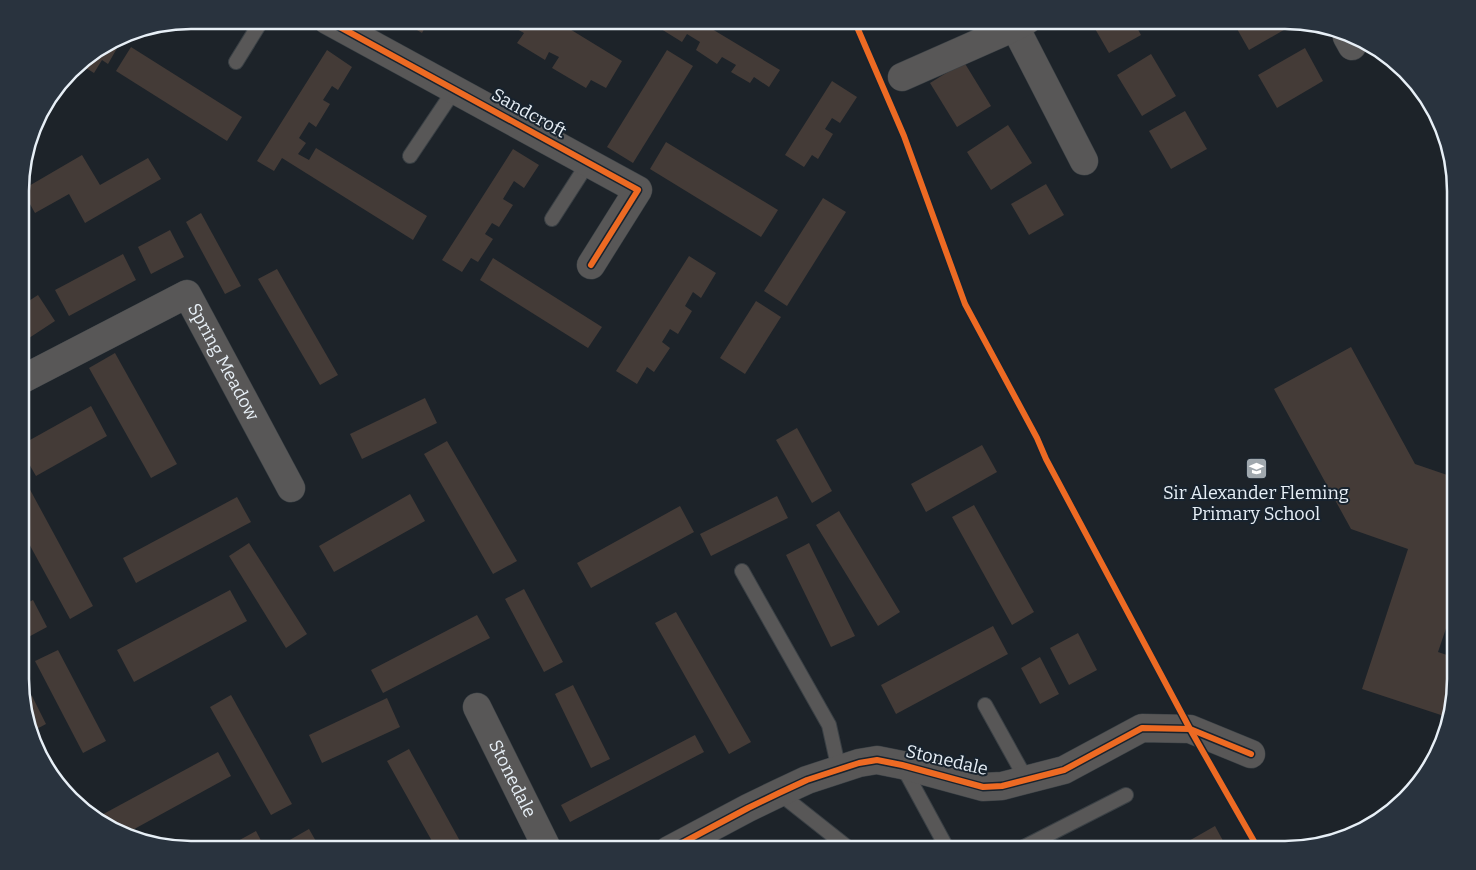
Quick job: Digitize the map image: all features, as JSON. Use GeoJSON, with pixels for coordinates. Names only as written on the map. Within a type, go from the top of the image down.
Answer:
{"type":"FeatureCollection","features":[{"type":"Feature","properties":{"kind":"street","name":"Sandcroft"},"geometry":{"type":"LineString","coordinates":[[345,29],[638,190],[591,264]]}},
{"type":"Feature","properties":{"kind":"street"},"geometry":{"type":"LineString","coordinates":[[902,76],[1010,29]]}},
{"type":"Feature","properties":{"kind":"street"},"geometry":{"type":"LineString","coordinates":[[1023,29],[1084,161]]}},
{"type":"Feature","properties":{"kind":"street","name":"Spring Meadow"},"geometry":{"type":"LineString","coordinates":[[29,376],[187,294],[290,488]]}},
{"type":"Feature","properties":{"kind":"street","name":"Stonedale"},"geometry":{"type":"LineString","coordinates":[[477,708],[544,841]]}},
{"type":"Feature","properties":{"kind":"street","name":"Stonedale"},"geometry":{"type":"LineString","coordinates":[[686,841],[748,808],[807,780],[859,763],[877,760],[983,787],[1002,786],[1064,770],[1142,728],[1190,729],[1251,754]]}},
{"type":"Feature","properties":{"kind":"lane"},"geometry":{"type":"LineString","coordinates":[[236,62],[256,29]]}},
{"type":"Feature","properties":{"kind":"lane"},"geometry":{"type":"LineString","coordinates":[[410,156],[455,89]]}},
{"type":"Feature","properties":{"kind":"lane"},"geometry":{"type":"LineString","coordinates":[[552,219],[588,163]]}},
{"type":"Feature","properties":{"kind":"lane"},"geometry":{"type":"LineString","coordinates":[[742,571],[829,725],[839,770]]}},
{"type":"Feature","properties":{"kind":"lane"},"geometry":{"type":"LineString","coordinates":[[985,705],[1026,779]]}},
{"type":"Feature","properties":{"kind":"lane"},"geometry":{"type":"LineString","coordinates":[[902,765],[943,841]]}},
{"type":"Feature","properties":{"kind":"lane"},"geometry":{"type":"LineString","coordinates":[[779,793],[840,841]]}},
{"type":"Feature","properties":{"kind":"lane"},"geometry":{"type":"LineString","coordinates":[[1036,841],[1126,795]]}},
{"type":"Feature","properties":{"kind":"building"},"geometry":{"type":"Polygon","coordinates":[[[415,29],[424,29],[422,33],[415,29]]]}},
{"type":"Feature","properties":{"kind":"building"},"geometry":{"type":"Polygon","coordinates":[[[517,29],[570,29],[622,61],[606,88],[591,80],[586,88],[552,68],[559,57],[549,52],[545,60],[517,43],[524,33],[517,29]]]}},
{"type":"Feature","properties":{"kind":"building"},"geometry":{"type":"Polygon","coordinates":[[[661,29],[712,29],[780,70],[769,87],[754,77],[750,83],[731,72],[736,65],[722,57],[717,64],[696,50],[700,42],[687,34],[682,42],[661,29]]]}},
{"type":"Feature","properties":{"kind":"building"},"geometry":{"type":"Polygon","coordinates":[[[1095,29],[1138,29],[1141,35],[1109,53],[1095,29]]]}},
{"type":"Feature","properties":{"kind":"building"},"geometry":{"type":"Polygon","coordinates":[[[1237,29],[1285,29],[1249,50],[1237,29]]]}},
{"type":"Feature","properties":{"kind":"building"},"geometry":{"type":"Polygon","coordinates":[[[118,47],[108,64],[102,60],[94,73],[86,68],[118,47]]]}},
{"type":"Feature","properties":{"kind":"building"},"geometry":{"type":"Polygon","coordinates":[[[131,47],[242,117],[227,141],[116,71],[131,47]]]}},
{"type":"Feature","properties":{"kind":"building"},"geometry":{"type":"Polygon","coordinates":[[[1305,48],[1323,81],[1277,108],[1258,75],[1305,48]]]}},
{"type":"Feature","properties":{"kind":"building"},"geometry":{"type":"Polygon","coordinates":[[[327,50],[352,67],[338,90],[332,86],[323,100],[330,104],[316,127],[309,122],[299,138],[306,143],[298,154],[309,160],[316,148],[427,216],[413,240],[282,158],[274,171],[257,161],[327,50]]]}},
{"type":"Feature","properties":{"kind":"building"},"geometry":{"type":"Polygon","coordinates":[[[667,50],[693,66],[633,163],[607,147],[667,50]]]}},
{"type":"Feature","properties":{"kind":"building"},"geometry":{"type":"Polygon","coordinates":[[[1151,54],[1176,96],[1142,116],[1117,75],[1151,54]]]}},
{"type":"Feature","properties":{"kind":"building"},"geometry":{"type":"Polygon","coordinates":[[[964,62],[991,106],[957,127],[930,83],[964,62]]]}},
{"type":"Feature","properties":{"kind":"building"},"geometry":{"type":"Polygon","coordinates":[[[832,81],[857,97],[840,123],[832,118],[825,129],[833,134],[818,159],[812,155],[804,167],[785,155],[832,81]]]}},
{"type":"Feature","properties":{"kind":"building"},"geometry":{"type":"Polygon","coordinates":[[[1185,111],[1207,149],[1171,169],[1149,131],[1185,111]]]}},
{"type":"Feature","properties":{"kind":"building"},"geometry":{"type":"Polygon","coordinates":[[[1008,125],[1032,163],[991,190],[967,152],[1008,125]]]}},
{"type":"Feature","properties":{"kind":"building"},"geometry":{"type":"Polygon","coordinates":[[[666,142],[778,210],[761,237],[650,169],[666,142]]]}},
{"type":"Feature","properties":{"kind":"building"},"geometry":{"type":"Polygon","coordinates":[[[513,149],[539,165],[524,188],[514,181],[503,199],[513,205],[499,227],[492,223],[485,234],[493,239],[478,262],[471,258],[462,272],[442,260],[513,149]]]}},
{"type":"Feature","properties":{"kind":"building"},"geometry":{"type":"Polygon","coordinates":[[[82,155],[100,185],[148,158],[161,179],[85,223],[69,194],[35,213],[29,202],[29,186],[82,155]]]}},
{"type":"Feature","properties":{"kind":"building"},"geometry":{"type":"Polygon","coordinates":[[[1046,184],[1064,215],[1029,235],[1011,204],[1046,184]]]}},
{"type":"Feature","properties":{"kind":"building"},"geometry":{"type":"Polygon","coordinates":[[[823,198],[846,212],[787,306],[764,291],[823,198]]]}},
{"type":"Feature","properties":{"kind":"building"},"geometry":{"type":"Polygon","coordinates":[[[201,213],[241,286],[225,294],[186,222],[201,213]]]}},
{"type":"Feature","properties":{"kind":"building"},"geometry":{"type":"Polygon","coordinates":[[[170,230],[184,257],[151,274],[138,247],[170,230]]]}},
{"type":"Feature","properties":{"kind":"building"},"geometry":{"type":"Polygon","coordinates":[[[123,254],[136,280],[69,316],[55,290],[123,254]]]}},
{"type":"Feature","properties":{"kind":"building"},"geometry":{"type":"Polygon","coordinates":[[[689,256],[716,273],[701,298],[693,292],[685,306],[692,311],[678,334],[670,329],[662,342],[670,348],[654,372],[647,367],[637,384],[616,371],[689,256]]]}},
{"type":"Feature","properties":{"kind":"building"},"geometry":{"type":"Polygon","coordinates":[[[493,258],[602,327],[588,348],[480,280],[493,258]]]}},
{"type":"Feature","properties":{"kind":"building"},"geometry":{"type":"Polygon","coordinates":[[[277,269],[338,375],[320,385],[258,279],[277,269]]]}},
{"type":"Feature","properties":{"kind":"building"},"geometry":{"type":"Polygon","coordinates":[[[38,295],[55,321],[29,338],[29,301],[38,295]]]}},
{"type":"Feature","properties":{"kind":"building"},"geometry":{"type":"Polygon","coordinates":[[[756,301],[781,317],[745,374],[720,358],[756,301]]]}},
{"type":"Feature","properties":{"kind":"building"},"geometry":{"type":"Polygon","coordinates":[[[1351,347],[1415,464],[1447,475],[1447,626],[1438,652],[1447,655],[1447,689],[1443,716],[1362,689],[1408,549],[1351,529],[1274,389],[1351,347]]]}},
{"type":"Feature","properties":{"kind":"building"},"geometry":{"type":"Polygon","coordinates":[[[115,353],[177,464],[151,478],[89,368],[115,353]]]}},
{"type":"Feature","properties":{"kind":"building"},"geometry":{"type":"Polygon","coordinates":[[[425,398],[437,423],[362,459],[350,434],[425,398]]]}},
{"type":"Feature","properties":{"kind":"building"},"geometry":{"type":"Polygon","coordinates":[[[91,406],[107,436],[36,476],[29,464],[29,441],[91,406]]]}},
{"type":"Feature","properties":{"kind":"building"},"geometry":{"type":"Polygon","coordinates":[[[797,428],[832,491],[812,503],[776,440],[797,428]]]}},
{"type":"Feature","properties":{"kind":"building"},"geometry":{"type":"Polygon","coordinates":[[[447,441],[517,561],[493,574],[424,454],[447,441]]]}},
{"type":"Feature","properties":{"kind":"building"},"geometry":{"type":"Polygon","coordinates":[[[982,445],[997,472],[926,512],[911,484],[982,445]]]}},
{"type":"Feature","properties":{"kind":"building"},"geometry":{"type":"Polygon","coordinates":[[[29,488],[93,606],[70,619],[29,544],[29,488]]]}},
{"type":"Feature","properties":{"kind":"building"},"geometry":{"type":"Polygon","coordinates":[[[410,494],[425,521],[334,572],[319,546],[410,494]]]}},
{"type":"Feature","properties":{"kind":"building"},"geometry":{"type":"Polygon","coordinates":[[[777,496],[788,518],[711,556],[700,534],[777,496]]]}},
{"type":"Feature","properties":{"kind":"building"},"geometry":{"type":"Polygon","coordinates":[[[237,497],[251,522],[136,583],[123,558],[237,497]]]}},
{"type":"Feature","properties":{"kind":"building"},"geometry":{"type":"Polygon","coordinates":[[[974,505],[1034,612],[1012,625],[952,517],[974,505]]]}},
{"type":"Feature","properties":{"kind":"building"},"geometry":{"type":"Polygon","coordinates":[[[680,506],[694,532],[591,588],[577,563],[680,506]]]}},
{"type":"Feature","properties":{"kind":"building"},"geometry":{"type":"Polygon","coordinates":[[[839,511],[900,612],[878,626],[816,525],[839,511]]]}},
{"type":"Feature","properties":{"kind":"building"},"geometry":{"type":"Polygon","coordinates":[[[249,543],[307,634],[286,648],[229,556],[249,543]]]}},
{"type":"Feature","properties":{"kind":"building"},"geometry":{"type":"Polygon","coordinates":[[[809,543],[855,636],[831,647],[786,555],[809,543]]]}},
{"type":"Feature","properties":{"kind":"building"},"geometry":{"type":"Polygon","coordinates":[[[524,589],[563,662],[544,672],[505,599],[524,589]]]}},
{"type":"Feature","properties":{"kind":"building"},"geometry":{"type":"Polygon","coordinates":[[[230,590],[247,621],[134,682],[117,650],[230,590]]]}},
{"type":"Feature","properties":{"kind":"building"},"geometry":{"type":"Polygon","coordinates":[[[33,600],[47,627],[29,637],[29,602],[33,600]]]}},
{"type":"Feature","properties":{"kind":"building"},"geometry":{"type":"Polygon","coordinates":[[[676,612],[751,742],[729,754],[655,623],[676,612]]]}},
{"type":"Feature","properties":{"kind":"building"},"geometry":{"type":"Polygon","coordinates":[[[477,615],[490,638],[383,693],[371,670],[477,615]]]}},
{"type":"Feature","properties":{"kind":"building"},"geometry":{"type":"Polygon","coordinates":[[[993,626],[1008,654],[896,714],[881,685],[993,626]]]}},
{"type":"Feature","properties":{"kind":"building"},"geometry":{"type":"Polygon","coordinates":[[[1078,633],[1097,670],[1069,685],[1050,648],[1078,633]]]}},
{"type":"Feature","properties":{"kind":"building"},"geometry":{"type":"Polygon","coordinates":[[[58,650],[106,741],[83,753],[35,661],[58,650]]]}},
{"type":"Feature","properties":{"kind":"building"},"geometry":{"type":"Polygon","coordinates":[[[1040,657],[1059,694],[1040,704],[1021,668],[1040,657]]]}},
{"type":"Feature","properties":{"kind":"building"},"geometry":{"type":"Polygon","coordinates":[[[573,685],[610,759],[591,768],[555,694],[573,685]]]}},
{"type":"Feature","properties":{"kind":"building"},"geometry":{"type":"Polygon","coordinates":[[[231,695],[292,804],[271,815],[210,707],[231,695]]]}},
{"type":"Feature","properties":{"kind":"building"},"geometry":{"type":"Polygon","coordinates":[[[32,696],[46,724],[37,729],[32,710],[30,697],[32,696]]]}},
{"type":"Feature","properties":{"kind":"building"},"geometry":{"type":"Polygon","coordinates":[[[387,698],[400,727],[322,763],[309,735],[387,698]]]}},
{"type":"Feature","properties":{"kind":"building"},"geometry":{"type":"Polygon","coordinates":[[[695,735],[704,752],[570,822],[561,805],[695,735]]]}},
{"type":"Feature","properties":{"kind":"building"},"geometry":{"type":"Polygon","coordinates":[[[409,749],[460,841],[432,841],[387,761],[409,749]]]}},
{"type":"Feature","properties":{"kind":"building"},"geometry":{"type":"Polygon","coordinates":[[[218,752],[231,776],[132,830],[103,814],[218,752]]]}},
{"type":"Feature","properties":{"kind":"building"},"geometry":{"type":"Polygon","coordinates":[[[1215,826],[1223,841],[1189,841],[1215,826]]]}},
{"type":"Feature","properties":{"kind":"building"},"geometry":{"type":"Polygon","coordinates":[[[309,829],[316,841],[288,841],[309,829]]]}},
{"type":"Feature","properties":{"kind":"building"},"geometry":{"type":"Polygon","coordinates":[[[256,831],[261,841],[238,841],[256,831]]]}},
{"type":"Feature","properties":{"kind":"cycle path"},"geometry":{"type":"LineString","coordinates":[[343,29],[638,190],[591,265]]}},
{"type":"Feature","properties":{"kind":"cycle path"},"geometry":{"type":"LineString","coordinates":[[858,29],[904,136],[965,304],[1190,729],[1254,841]]}},
{"type":"Feature","properties":{"kind":"cycle path"},"geometry":{"type":"LineString","coordinates":[[686,841],[748,808],[807,780],[859,763],[877,760],[983,787],[1002,786],[1064,770],[1142,728],[1190,729],[1251,754]]}},
{"type":"Feature","properties":{"kind":"place","name":"Sir Alexander Fleming Primary School"},"geometry":{"type":"Point","coordinates":[1256,468]}}]}
